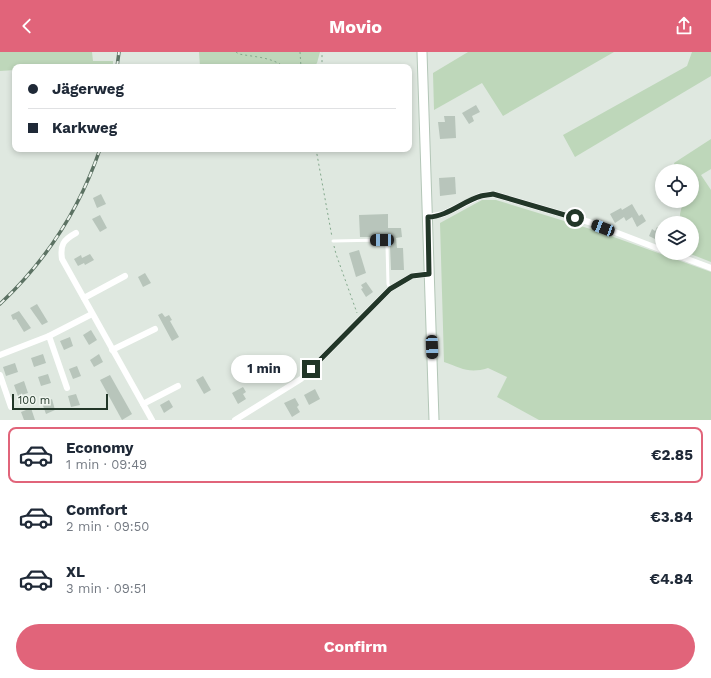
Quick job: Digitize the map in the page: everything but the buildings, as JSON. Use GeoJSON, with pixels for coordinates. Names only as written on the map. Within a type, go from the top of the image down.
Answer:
{"type":"FeatureCollection","features":[{"type":"Feature","properties":{"kind":"main road"},"geometry":{"type":"LineString","coordinates":[[422,52],[434,420]]}},
{"type":"Feature","properties":{"kind":"street"},"geometry":{"type":"LineString","coordinates":[[428,217],[443,214],[480,196],[493,194],[589,222],[655,247]]}},
{"type":"Feature","properties":{"kind":"street"},"geometry":{"type":"LineString","coordinates":[[76,233],[67,238],[62,244],[62,259],[152,420]]}},
{"type":"Feature","properties":{"kind":"street"},"geometry":{"type":"LineString","coordinates":[[690,260],[711,268]]}},
{"type":"Feature","properties":{"kind":"street"},"geometry":{"type":"LineString","coordinates":[[235,420],[301,378],[390,289],[412,276],[429,274]]}},
{"type":"Feature","properties":{"kind":"street"},"geometry":{"type":"LineString","coordinates":[[84,298],[125,276]]}},
{"type":"Feature","properties":{"kind":"street"},"geometry":{"type":"LineString","coordinates":[[0,355],[48,336],[92,314]]}},
{"type":"Feature","properties":{"kind":"street"},"geometry":{"type":"LineString","coordinates":[[112,350],[155,329]]}},
{"type":"Feature","properties":{"kind":"street"},"geometry":{"type":"LineString","coordinates":[[48,336],[67,388]]}},
{"type":"Feature","properties":{"kind":"street"},"geometry":{"type":"LineString","coordinates":[[0,375],[11,407]]}},
{"type":"Feature","properties":{"kind":"street"},"geometry":{"type":"LineString","coordinates":[[143,404],[178,386]]}},
{"type":"Feature","properties":{"kind":"lane"},"geometry":{"type":"LineString","coordinates":[[333,242],[382,240],[387,246],[388,284],[390,289]]}},
{"type":"Feature","properties":{"kind":"path"},"geometry":{"type":"LineString","coordinates":[[236,52],[239,54],[269,59],[281,64]]}},
{"type":"Feature","properties":{"kind":"path"},"geometry":{"type":"LineString","coordinates":[[300,52],[301,64]]}},
{"type":"Feature","properties":{"kind":"path"},"geometry":{"type":"LineString","coordinates":[[322,52],[322,64]]}},
{"type":"Feature","properties":{"kind":"green space"},"geometry":{"type":"Polygon","coordinates":[[[0,52],[92,52],[93,61],[113,61],[113,64],[12,64],[12,70],[0,71],[0,52]]]}},
{"type":"Feature","properties":{"kind":"green space"},"geometry":{"type":"Polygon","coordinates":[[[199,52],[320,52],[316,64],[200,64],[199,52]]]}},
{"type":"Feature","properties":{"kind":"green space"},"geometry":{"type":"Polygon","coordinates":[[[468,52],[614,52],[503,116],[482,83],[434,110],[433,73],[468,52]]]}},
{"type":"Feature","properties":{"kind":"green space"},"geometry":{"type":"Polygon","coordinates":[[[692,52],[711,52],[711,76],[575,157],[563,135],[687,66],[692,52]]]}},
{"type":"Feature","properties":{"kind":"green space"},"geometry":{"type":"Polygon","coordinates":[[[711,139],[711,169],[701,175],[711,190],[711,262],[699,257],[699,216],[680,216],[681,208],[699,208],[699,164],[674,163],[711,139]]]}},
{"type":"Feature","properties":{"kind":"green space"},"geometry":{"type":"Polygon","coordinates":[[[482,200],[496,200],[597,231],[655,252],[655,260],[678,260],[711,272],[711,420],[539,420],[497,397],[507,377],[488,368],[481,370],[470,370],[444,362],[440,223],[482,200]]]}},
{"type":"Feature","properties":{"kind":"railway"},"geometry":{"type":"LineString","coordinates":[[117,64],[119,52]]}},
{"type":"Feature","properties":{"kind":"railway"},"geometry":{"type":"LineString","coordinates":[[0,304],[17,287],[47,252],[72,213],[92,171],[99,152]]}},
{"type":"Feature","properties":{"kind":"route"},"geometry":{"type":"LineString","coordinates":[[311,369],[390,289],[412,276],[429,274],[428,217],[443,214],[480,196],[493,194],[575,218]]}}]}
